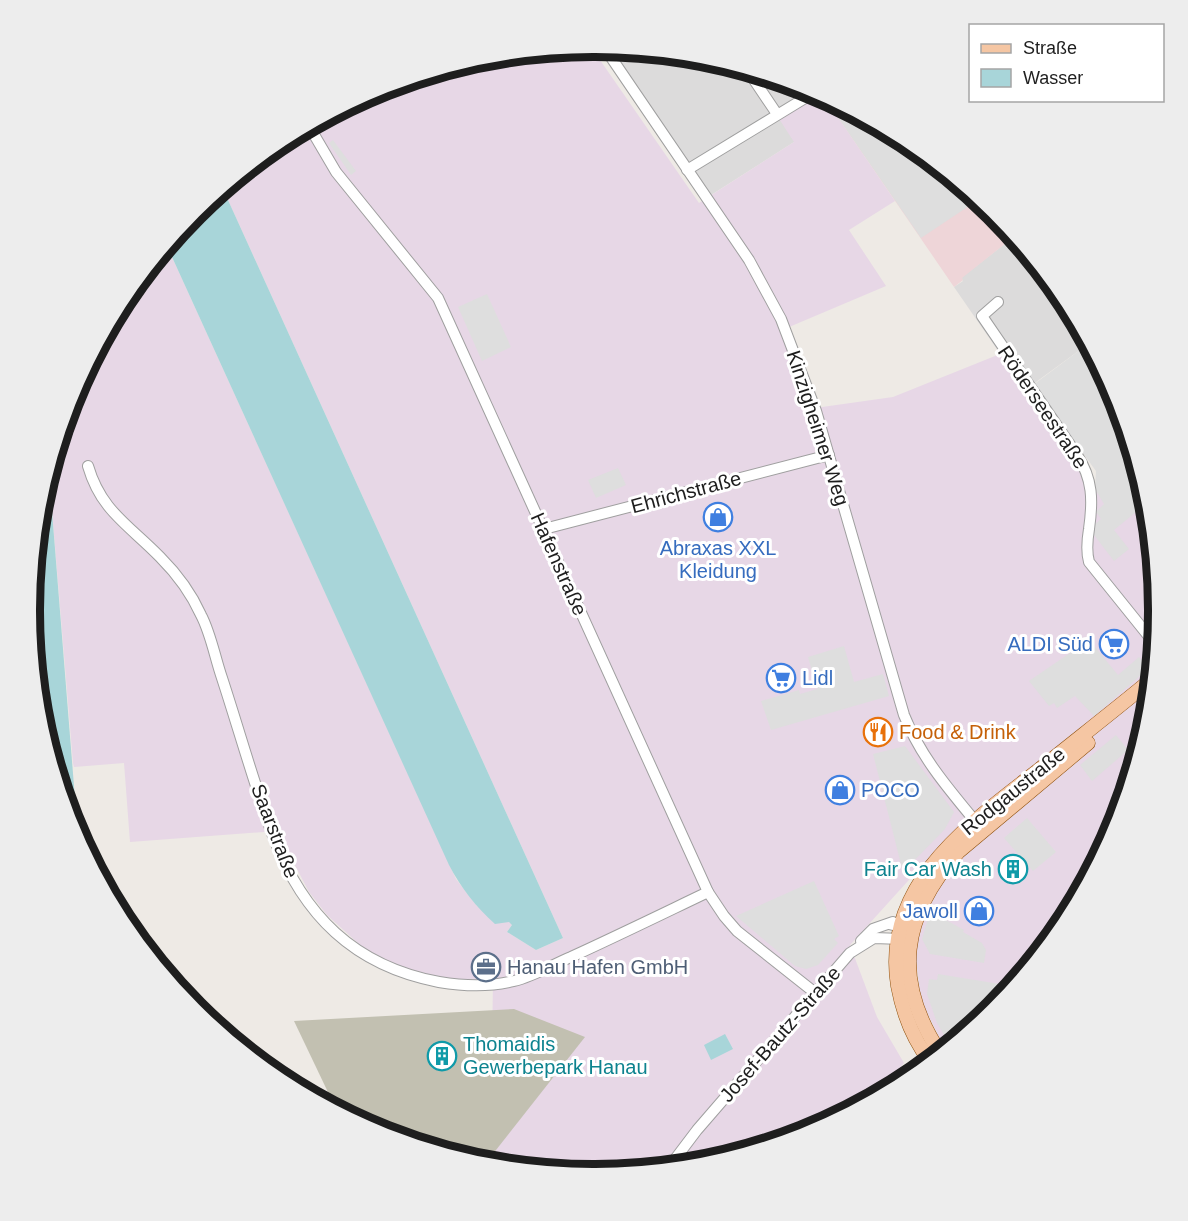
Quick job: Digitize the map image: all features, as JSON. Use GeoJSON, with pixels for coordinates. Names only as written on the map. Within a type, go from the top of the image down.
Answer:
{"type":"FeatureCollection","features":[{"type":"Feature","properties":{"kind":"main road","name":"Rodgaustraße"},"geometry":{"type":"LineString","coordinates":[[925,1054],[903,1011],[897,979],[900,932],[905,912],[917,887],[931,865],[1142,687]]}},
{"type":"Feature","properties":{"kind":"main road","name":"Rodgaustraße"},"geometry":{"type":"LineString","coordinates":[[936,1046],[916,1008],[900,932],[934,882],[979,825],[1140,701]]}},
{"type":"Feature","properties":{"kind":"street","name":"Kinzigheimer Weg"},"geometry":{"type":"LineString","coordinates":[[610,57],[772,299],[799,363],[829,455],[911,734],[927,761],[979,825]]}},
{"type":"Feature","properties":{"kind":"street"},"geometry":{"type":"LineString","coordinates":[[755,81],[777,114]]}},
{"type":"Feature","properties":{"kind":"street"},"geometry":{"type":"LineString","coordinates":[[687,170],[804,98]]}},
{"type":"Feature","properties":{"kind":"street","name":"Hafenstraße"},"geometry":{"type":"LineString","coordinates":[[313,133],[336,172],[438,298],[708,892],[737,931],[814,992]]}},
{"type":"Feature","properties":{"kind":"street","name":"Röderseestraße"},"geometry":{"type":"LineString","coordinates":[[998,302],[982,316],[1077,455],[1088,475],[1092,504],[1087,549],[1089,562],[1147,634]]}},
{"type":"Feature","properties":{"kind":"street","name":"Ehrichstraße"},"geometry":{"type":"LineString","coordinates":[[544,529],[829,455]]}},
{"type":"Feature","properties":{"kind":"street","name":"Saarstraße"},"geometry":{"type":"LineString","coordinates":[[88,466],[99,495],[124,524],[164,562],[202,615],[284,862],[300,893],[318,916],[357,950],[390,968],[428,980],[462,984],[502,983],[538,972],[708,892]]}},
{"type":"Feature","properties":{"kind":"street"},"geometry":{"type":"LineString","coordinates":[[852,951],[870,932],[900,932]]}},
{"type":"Feature","properties":{"kind":"street","name":"Josef-Bautz-Straße"},"geometry":{"type":"LineString","coordinates":[[676,1157],[814,992],[852,951],[874,938],[900,932]]}},
{"type":"Feature","properties":{"kind":"shaded area"},"geometry":{"type":"Polygon","coordinates":[[[598,57],[699,203],[794,142],[774,111],[798,96],[834,112],[895,201],[849,230],[886,286],[782,330],[808,409],[893,397],[1000,354],[1095,489],[1131,477],[1143,538],[1148,610],[1143,683],[1129,754],[1105,822],[1090,855],[1054,918],[1033,947],[985,1002],[941,1042],[921,1001],[915,953],[924,908],[943,876],[917,871],[850,945],[877,1017],[904,1063],[892,1077],[839,1107],[806,1122],[772,1135],[702,1153],[630,1163],[594,1164],[558,1163],[485,1153],[492,1048],[493,980],[446,979],[401,967],[381,959],[360,945],[327,915],[309,892],[277,831],[130,842],[124,763],[74,767],[51,502],[70,433],[98,366],[134,303],[171,255],[456,879],[477,906],[509,921],[512,925],[507,932],[536,950],[563,938],[226,196],[286,150],[317,131],[382,99],[416,86],[486,68],[522,62],[598,57]]]}},
{"type":"Feature","properties":{"kind":"shaded area"},"geometry":{"type":"Polygon","coordinates":[[[617,58],[702,68],[772,86],[807,99],[794,142],[711,195],[617,58]]]}},
{"type":"Feature","properties":{"kind":"shaded area"},"geometry":{"type":"Polygon","coordinates":[[[834,112],[871,131],[931,171],[959,194],[1006,243],[954,287],[834,112]]]}},
{"type":"Feature","properties":{"kind":"shaded area"},"geometry":{"type":"Polygon","coordinates":[[[834,112],[902,150],[970,205],[921,238],[834,112]]]}},
{"type":"Feature","properties":{"kind":"shaded area"},"geometry":{"type":"Polygon","coordinates":[[[333,140],[356,171],[351,175],[329,143],[333,140]]]}},
{"type":"Feature","properties":{"kind":"shaded area"},"geometry":{"type":"Polygon","coordinates":[[[1006,243],[1054,303],[1081,349],[1025,390],[954,287],[963,281],[961,278],[1006,243]]]}},
{"type":"Feature","properties":{"kind":"shaded area"},"geometry":{"type":"Polygon","coordinates":[[[487,294],[511,347],[482,361],[458,307],[487,294]]]}},
{"type":"Feature","properties":{"kind":"shaded area"},"geometry":{"type":"Polygon","coordinates":[[[1081,349],[1105,399],[1118,433],[1129,467],[1138,510],[1114,530],[1129,549],[1114,561],[1094,535],[1094,525],[1101,519],[1096,512],[1104,504],[1095,489],[1096,471],[1033,385],[1081,349]]]}},
{"type":"Feature","properties":{"kind":"shaded area"},"geometry":{"type":"Polygon","coordinates":[[[618,468],[626,485],[596,498],[588,480],[618,468]]]}},
{"type":"Feature","properties":{"kind":"shaded area"},"geometry":{"type":"Polygon","coordinates":[[[1086,642],[1091,649],[1095,647],[1118,675],[1139,657],[1145,663],[1144,672],[1094,716],[1075,696],[1057,708],[1054,703],[1049,706],[1029,681],[1086,642]]]}},
{"type":"Feature","properties":{"kind":"shaded area"},"geometry":{"type":"Polygon","coordinates":[[[844,646],[854,682],[883,674],[889,696],[771,730],[761,701],[799,690],[800,694],[817,689],[808,657],[844,646]]]}},
{"type":"Feature","properties":{"kind":"shaded area"},"geometry":{"type":"Polygon","coordinates":[[[1116,735],[1128,750],[1092,781],[1080,765],[1116,735]]]}},
{"type":"Feature","properties":{"kind":"shaded area"},"geometry":{"type":"Polygon","coordinates":[[[905,746],[954,812],[945,829],[903,872],[873,754],[905,746]]]}},
{"type":"Feature","properties":{"kind":"shaded area"},"geometry":{"type":"Polygon","coordinates":[[[1027,818],[1056,852],[1033,871],[1004,838],[1027,818]]]}},
{"type":"Feature","properties":{"kind":"shaded area"},"geometry":{"type":"Polygon","coordinates":[[[814,881],[839,936],[834,939],[838,943],[818,965],[806,969],[795,966],[736,916],[814,881]]]}},
{"type":"Feature","properties":{"kind":"shaded area"},"geometry":{"type":"Polygon","coordinates":[[[930,911],[982,943],[986,950],[984,963],[930,954],[922,939],[930,911]]]}},
{"type":"Feature","properties":{"kind":"shaded area"},"geometry":{"type":"Polygon","coordinates":[[[938,974],[1001,984],[946,1038],[937,1023],[927,994],[929,979],[937,980],[938,974]]]}},
{"type":"Feature","properties":{"kind":"shaded area"},"geometry":{"type":"Polygon","coordinates":[[[514,1009],[585,1037],[493,1154],[416,1135],[382,1122],[330,1097],[294,1021],[514,1009]]]}},
{"type":"Feature","properties":{"kind":"water"},"geometry":{"type":"Polygon","coordinates":[[[226,196],[563,938],[536,950],[507,932],[512,925],[509,922],[495,924],[488,918],[475,904],[449,865],[171,255],[226,196]]]}},
{"type":"Feature","properties":{"kind":"water"},"geometry":{"type":"Polygon","coordinates":[[[51,502],[75,802],[59,754],[51,718],[42,647],[40,610],[42,574],[51,502]]]}},
{"type":"Feature","properties":{"kind":"water"},"geometry":{"type":"Polygon","coordinates":[[[725,1034],[733,1049],[711,1060],[704,1045],[725,1034]]]}},
{"type":"Feature","properties":{"kind":"place","name":"Abraxas XXL Kleidung"},"geometry":{"type":"Point","coordinates":[718,517]}},
{"type":"Feature","properties":{"kind":"place","name":"ALDI Süd"},"geometry":{"type":"Point","coordinates":[1114,644]}},
{"type":"Feature","properties":{"kind":"place","name":"Lidl"},"geometry":{"type":"Point","coordinates":[781,678]}},
{"type":"Feature","properties":{"kind":"place","name":"Food & Drink"},"geometry":{"type":"Point","coordinates":[878,732]}},
{"type":"Feature","properties":{"kind":"place","name":"POCO"},"geometry":{"type":"Point","coordinates":[840,790]}},
{"type":"Feature","properties":{"kind":"place","name":"Fair Car Wash"},"geometry":{"type":"Point","coordinates":[1013,869]}},
{"type":"Feature","properties":{"kind":"place","name":"Jawoll"},"geometry":{"type":"Point","coordinates":[979,911]}},
{"type":"Feature","properties":{"kind":"place","name":"Hanau Hafen GmbH"},"geometry":{"type":"Point","coordinates":[486,967]}},
{"type":"Feature","properties":{"kind":"place","name":"Thomaidis Gewerbepark Hanau"},"geometry":{"type":"Point","coordinates":[442,1056]}}]}
